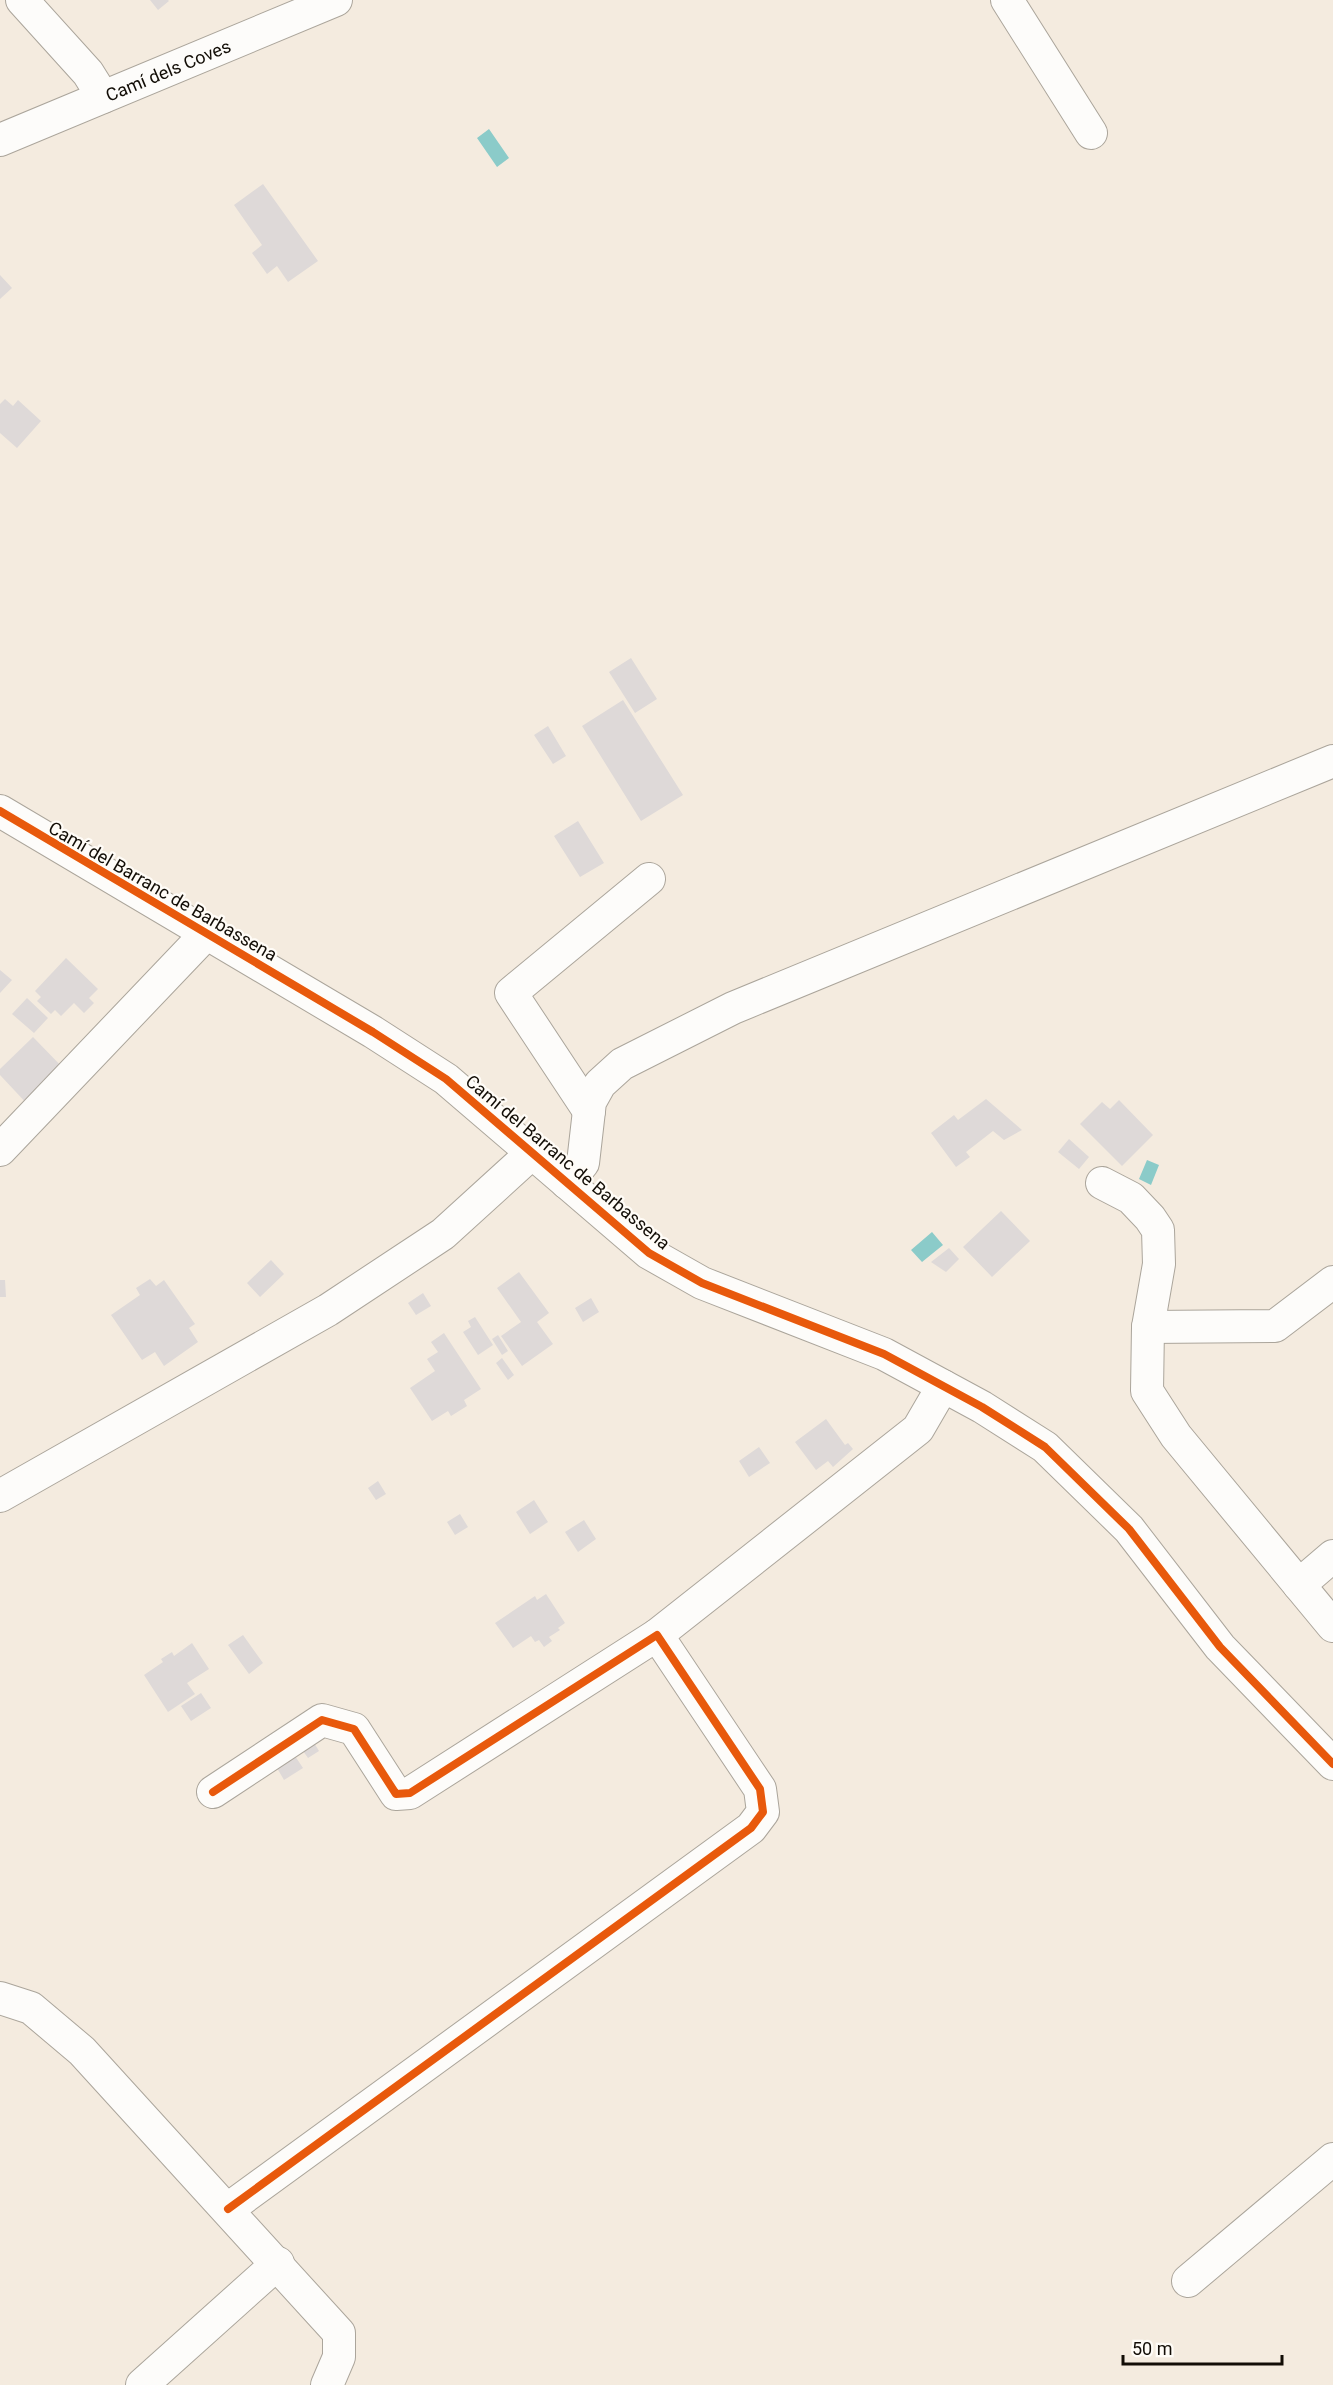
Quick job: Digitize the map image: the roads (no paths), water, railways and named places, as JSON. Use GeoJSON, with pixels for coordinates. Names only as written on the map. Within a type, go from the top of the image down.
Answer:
{"type":"FeatureCollection","features":[{"type":"Feature","properties":{"kind":"street"},"geometry":{"type":"LineString","coordinates":[[22,0],[88,73],[103,97]]}},
{"type":"Feature","properties":{"kind":"street","name":"Camí dels Coves"},"geometry":{"type":"LineString","coordinates":[[0,140],[336,0]]}},
{"type":"Feature","properties":{"kind":"street"},"geometry":{"type":"LineString","coordinates":[[1007,0],[1091,134]]}},
{"type":"Feature","properties":{"kind":"street"},"geometry":{"type":"LineString","coordinates":[[567,1183],[583,1163],[590,1102],[600,1084],[622,1064],[733,1008],[1333,761]]}},
{"type":"Feature","properties":{"kind":"street","name":"Camí del Barranc de Barbassena"},"geometry":{"type":"LineString","coordinates":[[0,811],[373,1032],[446,1079],[649,1253],[702,1283],[884,1354],[982,1407],[1045,1447],[1129,1529],[1220,1647],[1333,1764]]}},
{"type":"Feature","properties":{"kind":"street"},"geometry":{"type":"LineString","coordinates":[[589,1111],[511,993],[650,879]]}},
{"type":"Feature","properties":{"kind":"street"},"geometry":{"type":"LineString","coordinates":[[0,1150],[206,934]]}},
{"type":"Feature","properties":{"kind":"street"},"geometry":{"type":"LineString","coordinates":[[0,1496],[328,1310],[443,1234],[532,1153]]}},
{"type":"Feature","properties":{"kind":"street"},"geometry":{"type":"LineString","coordinates":[[1102,1183],[1131,1198],[1158,1230],[1159,1264],[1148,1327],[1147,1391],[1176,1437],[1333,1626]]}},
{"type":"Feature","properties":{"kind":"street"},"geometry":{"type":"LineString","coordinates":[[1148,1327],[1275,1326],[1333,1282]]}},
{"type":"Feature","properties":{"kind":"street"},"geometry":{"type":"LineString","coordinates":[[213,1792],[322,1720],[354,1729],[396,1794],[410,1793],[657,1635],[918,1429],[943,1386]]}},
{"type":"Feature","properties":{"kind":"street"},"geometry":{"type":"LineString","coordinates":[[1299,1585],[1333,1556]]}},
{"type":"Feature","properties":{"kind":"street"},"geometry":{"type":"LineString","coordinates":[[228,2209],[752,1828],[763,1812],[760,1789],[657,1635]]}},
{"type":"Feature","properties":{"kind":"street"},"geometry":{"type":"LineString","coordinates":[[0,1998],[31,2008],[82,2051],[339,2333],[339,2357],[327,2385]]}},
{"type":"Feature","properties":{"kind":"street"},"geometry":{"type":"LineString","coordinates":[[1188,2281],[1333,2159]]}},
{"type":"Feature","properties":{"kind":"street"},"geometry":{"type":"LineString","coordinates":[[142,2385],[278,2264]]}},
{"type":"Feature","properties":{"kind":"water"},"geometry":{"type":"Polygon","coordinates":[[[489,129],[509,158],[497,167],[477,138],[489,129]]]}},
{"type":"Feature","properties":{"kind":"water"},"geometry":{"type":"Polygon","coordinates":[[[1147,1160],[1159,1165],[1151,1185],[1139,1179],[1147,1160]]]}},
{"type":"Feature","properties":{"kind":"water"},"geometry":{"type":"Polygon","coordinates":[[[932,1232],[943,1245],[922,1262],[911,1250],[932,1232]]]}}]}
